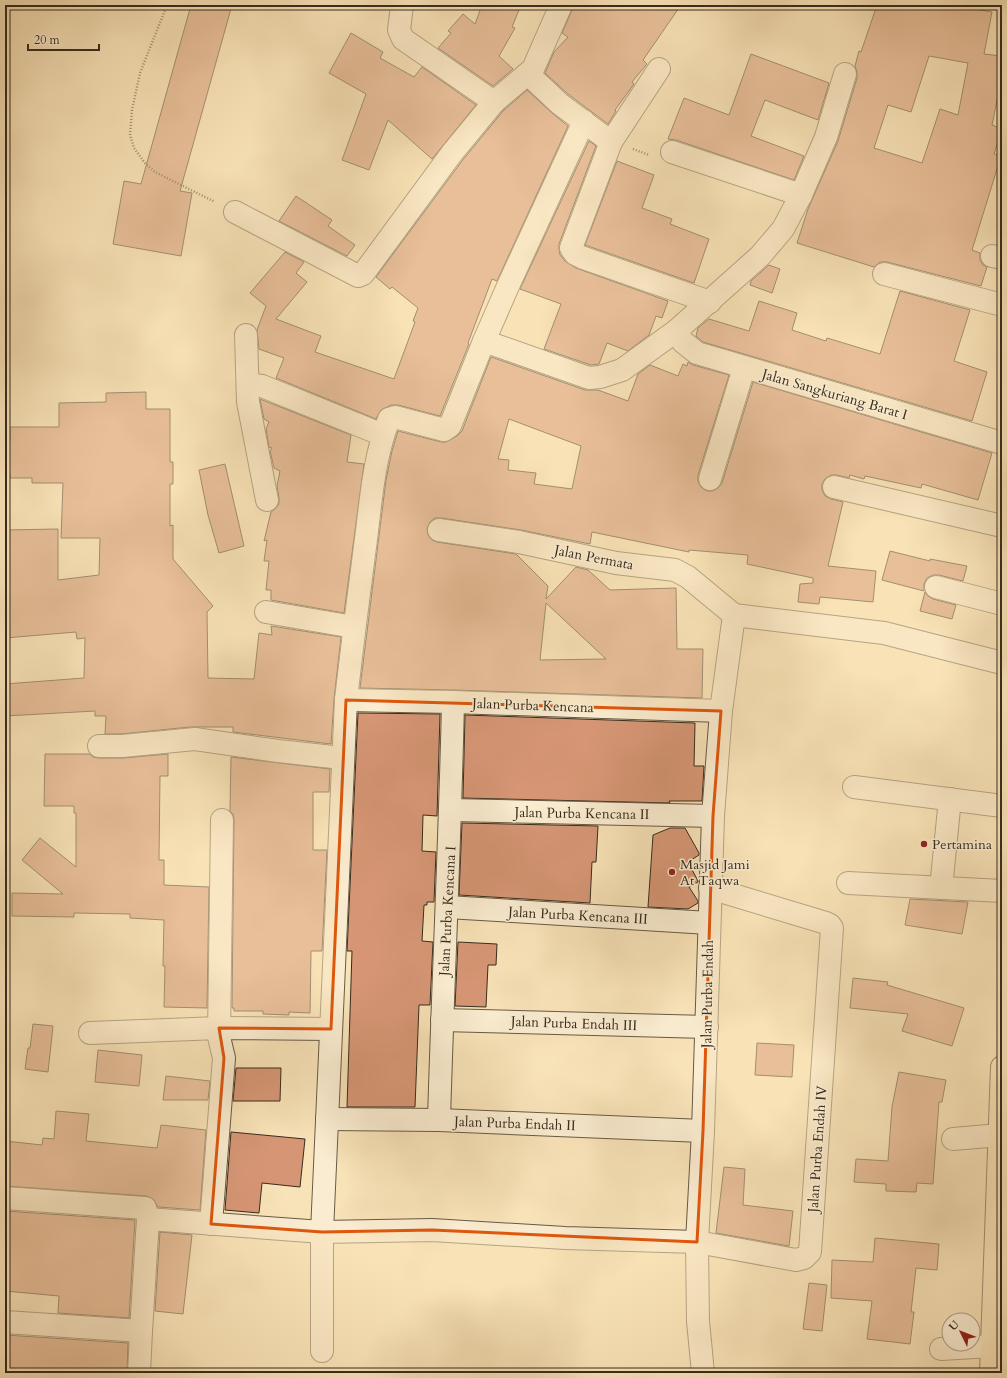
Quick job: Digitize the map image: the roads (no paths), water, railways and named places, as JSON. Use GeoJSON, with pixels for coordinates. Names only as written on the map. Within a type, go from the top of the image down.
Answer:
{"type":"FeatureCollection","features":[{"type":"Feature","properties":{"kind":"main road"},"geometry":{"type":"LineString","coordinates":[[991,1373],[992,1346],[998,1320],[1002,1067]]}},
{"type":"Feature","properties":{"kind":"street"},"geometry":{"type":"LineString","coordinates":[[402,5],[399,30],[403,39],[494,102]]}},
{"type":"Feature","properties":{"kind":"street"},"geometry":{"type":"LineString","coordinates":[[235,212],[358,276],[363,274],[452,153],[494,102],[533,69],[561,5]]}},
{"type":"Feature","properties":{"kind":"street"},"geometry":{"type":"LineString","coordinates":[[659,69],[611,142],[570,248],[575,254],[581,257],[710,302]]}},
{"type":"Feature","properties":{"kind":"street"},"geometry":{"type":"LineString","coordinates":[[528,74],[560,104],[611,142]]}},
{"type":"Feature","properties":{"kind":"street"},"geometry":{"type":"LineString","coordinates":[[484,341],[589,378],[600,377],[622,370],[676,331],[760,256],[783,229],[801,195],[826,137],[845,74]]}},
{"type":"Feature","properties":{"kind":"street"},"geometry":{"type":"LineString","coordinates":[[322,1351],[322,1232],[342,758],[346,700],[354,627],[373,484],[383,435],[389,419],[392,417],[444,430],[450,426],[484,341],[524,250],[584,122]]}},
{"type":"Feature","properties":{"kind":"street"},"geometry":{"type":"LineString","coordinates":[[672,152],[801,195]]}},
{"type":"Feature","properties":{"kind":"street"},"geometry":{"type":"LineString","coordinates":[[884,274],[1002,305]]}},
{"type":"Feature","properties":{"kind":"street","name":"Jalan Sangkuriang Barat I"},"geometry":{"type":"LineString","coordinates":[[676,331],[683,342],[697,353],[1002,443]]}},
{"type":"Feature","properties":{"kind":"street"},"geometry":{"type":"LineString","coordinates":[[246,335],[248,402],[267,500]]}},
{"type":"Feature","properties":{"kind":"street"},"geometry":{"type":"LineString","coordinates":[[710,479],[744,368]]}},
{"type":"Feature","properties":{"kind":"street"},"geometry":{"type":"LineString","coordinates":[[248,384],[262,386],[383,435]]}},
{"type":"Feature","properties":{"kind":"street"},"geometry":{"type":"LineString","coordinates":[[834,487],[1002,526]]}},
{"type":"Feature","properties":{"kind":"street","name":"Jalan Permata"},"geometry":{"type":"LineString","coordinates":[[439,530],[519,542],[616,563],[675,570],[688,577],[734,615]]}},
{"type":"Feature","properties":{"kind":"street"},"geometry":{"type":"LineString","coordinates":[[936,587],[1002,604]]}},
{"type":"Feature","properties":{"kind":"street"},"geometry":{"type":"LineString","coordinates":[[266,612],[354,627]]}},
{"type":"Feature","properties":{"kind":"street"},"geometry":{"type":"LineString","coordinates":[[734,615],[884,633],[1002,663]]}},
{"type":"Feature","properties":{"kind":"street","name":"Jalan Purba Endah"},"geometry":{"type":"LineString","coordinates":[[703,1373],[698,1321],[697,1242],[704,1131],[710,888],[720,711],[734,615]]}},
{"type":"Feature","properties":{"kind":"street","name":"Jalan Purba Kencana"},"geometry":{"type":"LineString","coordinates":[[346,700],[720,711]]}},
{"type":"Feature","properties":{"kind":"street","name":"Jalan Purba Kencana I"},"geometry":{"type":"LineString","coordinates":[[439,1120],[451,810],[453,702]]}},
{"type":"Feature","properties":{"kind":"street"},"geometry":{"type":"LineString","coordinates":[[99,746],[122,746],[195,739],[278,751],[342,758]]}},
{"type":"Feature","properties":{"kind":"street"},"geometry":{"type":"LineString","coordinates":[[854,787],[1002,806]]}},
{"type":"Feature","properties":{"kind":"street"},"geometry":{"type":"LineString","coordinates":[[941,888],[950,799]]}},
{"type":"Feature","properties":{"kind":"street","name":"Jalan Purba Kencana II"},"geometry":{"type":"LineString","coordinates":[[451,810],[713,816]]}},
{"type":"Feature","properties":{"kind":"street"},"geometry":{"type":"LineString","coordinates":[[211,1224],[224,1058],[219,1037],[222,820]]}},
{"type":"Feature","properties":{"kind":"street"},"geometry":{"type":"LineString","coordinates":[[848,883],[1002,891]]}},
{"type":"Feature","properties":{"kind":"street","name":"Jalan Purba Endah IV"},"geometry":{"type":"LineString","coordinates":[[697,1242],[796,1260],[804,1258],[810,1252],[832,928],[826,923],[710,888]]}},
{"type":"Feature","properties":{"kind":"street","name":"Jalan Purba Kencana III"},"geometry":{"type":"LineString","coordinates":[[447,907],[709,923]]}},
{"type":"Feature","properties":{"kind":"street","name":"Jalan Purba Endah III"},"geometry":{"type":"LineString","coordinates":[[442,1020],[707,1027]]}},
{"type":"Feature","properties":{"kind":"street"},"geometry":{"type":"LineString","coordinates":[[90,1033],[219,1028],[331,1029]]}},
{"type":"Feature","properties":{"kind":"street","name":"Jalan Purba Endah II"},"geometry":{"type":"LineString","coordinates":[[327,1119],[439,1120],[704,1131]]}},
{"type":"Feature","properties":{"kind":"street"},"geometry":{"type":"LineString","coordinates":[[953,1140],[988,1136],[1000,1137]]}},
{"type":"Feature","properties":{"kind":"street"},"geometry":{"type":"LineString","coordinates":[[5,1198],[145,1208],[148,1219],[139,1373]]}},
{"type":"Feature","properties":{"kind":"street"},"geometry":{"type":"LineString","coordinates":[[148,1219],[322,1232],[432,1230],[565,1238],[697,1242]]}},
{"type":"Feature","properties":{"kind":"street"},"geometry":{"type":"LineString","coordinates":[[5,1322],[141,1331]]}},
{"type":"Feature","properties":{"kind":"street"},"geometry":{"type":"LineString","coordinates":[[981,1347],[992,1346]]}},
{"type":"Feature","properties":{"kind":"place","name":"Pertamina"},"geometry":{"type":"Point","coordinates":[924,844]}},
{"type":"Feature","properties":{"kind":"place","name":"Masjid Jami At Taqwa"},"geometry":{"type":"Point","coordinates":[672,872]}}]}
